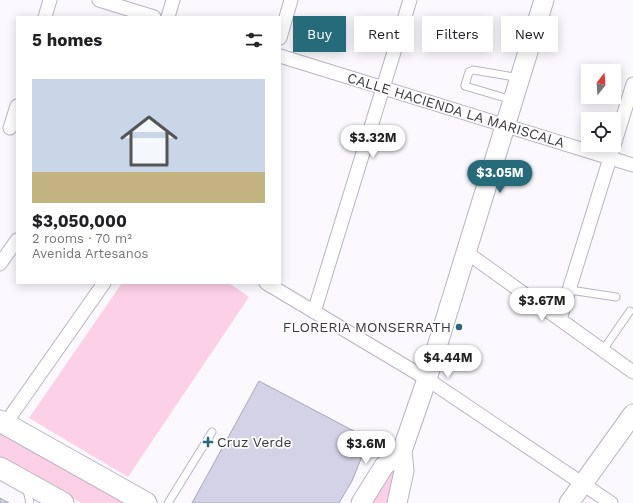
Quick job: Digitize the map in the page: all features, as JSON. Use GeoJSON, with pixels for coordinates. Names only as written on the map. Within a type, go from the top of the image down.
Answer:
{"type":"FeatureCollection","features":[{"type":"Feature","properties":{"kind":"main road"},"geometry":{"type":"LineString","coordinates":[[402,501],[404,471],[402,452],[544,0]]}},
{"type":"Feature","properties":{"kind":"main road"},"geometry":{"type":"LineString","coordinates":[[569,503],[633,414]]}},
{"type":"Feature","properties":{"kind":"main road"},"geometry":{"type":"LineString","coordinates":[[3,422],[146,503]]}},
{"type":"Feature","properties":{"kind":"main road"},"geometry":{"type":"LineString","coordinates":[[361,503],[384,466],[402,452]]}},
{"type":"Feature","properties":{"kind":"main road"},"geometry":{"type":"LineString","coordinates":[[0,468],[63,503]]}},
{"type":"Feature","properties":{"kind":"street"},"geometry":{"type":"LineString","coordinates":[[45,16],[50,0]]}},
{"type":"Feature","properties":{"kind":"street"},"geometry":{"type":"LineString","coordinates":[[99,0],[151,16]]}},
{"type":"Feature","properties":{"kind":"street"},"geometry":{"type":"LineString","coordinates":[[168,16],[173,0]]}},
{"type":"Feature","properties":{"kind":"street"},"geometry":{"type":"LineString","coordinates":[[281,35],[291,0]]}},
{"type":"Feature","properties":{"kind":"street"},"geometry":{"type":"LineString","coordinates":[[314,312],[410,0]]}},
{"type":"Feature","properties":{"kind":"street","name":"CALLE HACIENDA LA MARISCALA"},"geometry":{"type":"LineString","coordinates":[[281,56],[633,165]]}},
{"type":"Feature","properties":{"kind":"street"},"geometry":{"type":"LineString","coordinates":[[560,320],[633,84]]}},
{"type":"Feature","properties":{"kind":"street"},"geometry":{"type":"LineString","coordinates":[[9,128],[16,109]]}},
{"type":"Feature","properties":{"kind":"street"},"geometry":{"type":"LineString","coordinates":[[0,264],[16,241]]}},
{"type":"Feature","properties":{"kind":"street"},"geometry":{"type":"LineString","coordinates":[[466,252],[633,372]]}},
{"type":"Feature","properties":{"kind":"street"},"geometry":{"type":"LineString","coordinates":[[3,422],[103,284]]}},
{"type":"Feature","properties":{"kind":"street"},"geometry":{"type":"LineString","coordinates":[[268,284],[426,379],[612,503]]}},
{"type":"Feature","properties":{"kind":"lane"},"geometry":{"type":"LineString","coordinates":[[513,100],[466,86],[465,84],[470,72],[473,70],[520,78]]}},
{"type":"Feature","properties":{"kind":"lane"},"geometry":{"type":"LineString","coordinates":[[570,290],[616,297]]}},
{"type":"Feature","properties":{"kind":"lane"},"geometry":{"type":"LineString","coordinates":[[603,350],[630,311]]}},
{"type":"Feature","properties":{"kind":"lane"},"geometry":{"type":"LineString","coordinates":[[168,503],[212,432]]}},
{"type":"Feature","properties":{"kind":"lane"},"geometry":{"type":"LineString","coordinates":[[26,482],[30,503]]}},
{"type":"Feature","properties":{"kind":"shaded area"},"geometry":{"type":"Polygon","coordinates":[[[121,284],[230,284],[249,297],[128,477],[29,418],[121,284]]]}},
{"type":"Feature","properties":{"kind":"shaded area"},"geometry":{"type":"Polygon","coordinates":[[[0,426],[132,503],[81,503],[0,458],[0,426]]]}},
{"type":"Feature","properties":{"kind":"shaded area"},"geometry":{"type":"Polygon","coordinates":[[[396,460],[389,503],[370,503],[396,460]]]}},
{"type":"Feature","properties":{"kind":"building"},"geometry":{"type":"Polygon","coordinates":[[[259,381],[369,439],[352,481],[339,503],[192,503],[259,381]]]}},
{"type":"Feature","properties":{"kind":"building"},"geometry":{"type":"Polygon","coordinates":[[[0,498],[9,503],[0,503],[0,498]]]}},
{"type":"Feature","properties":{"kind":"place","name":"FLORERIA MONSERRATH"},"geometry":{"type":"Point","coordinates":[459,327]}},
{"type":"Feature","properties":{"kind":"place","name":"Cruz Verde"},"geometry":{"type":"Point","coordinates":[208,442]}}]}
